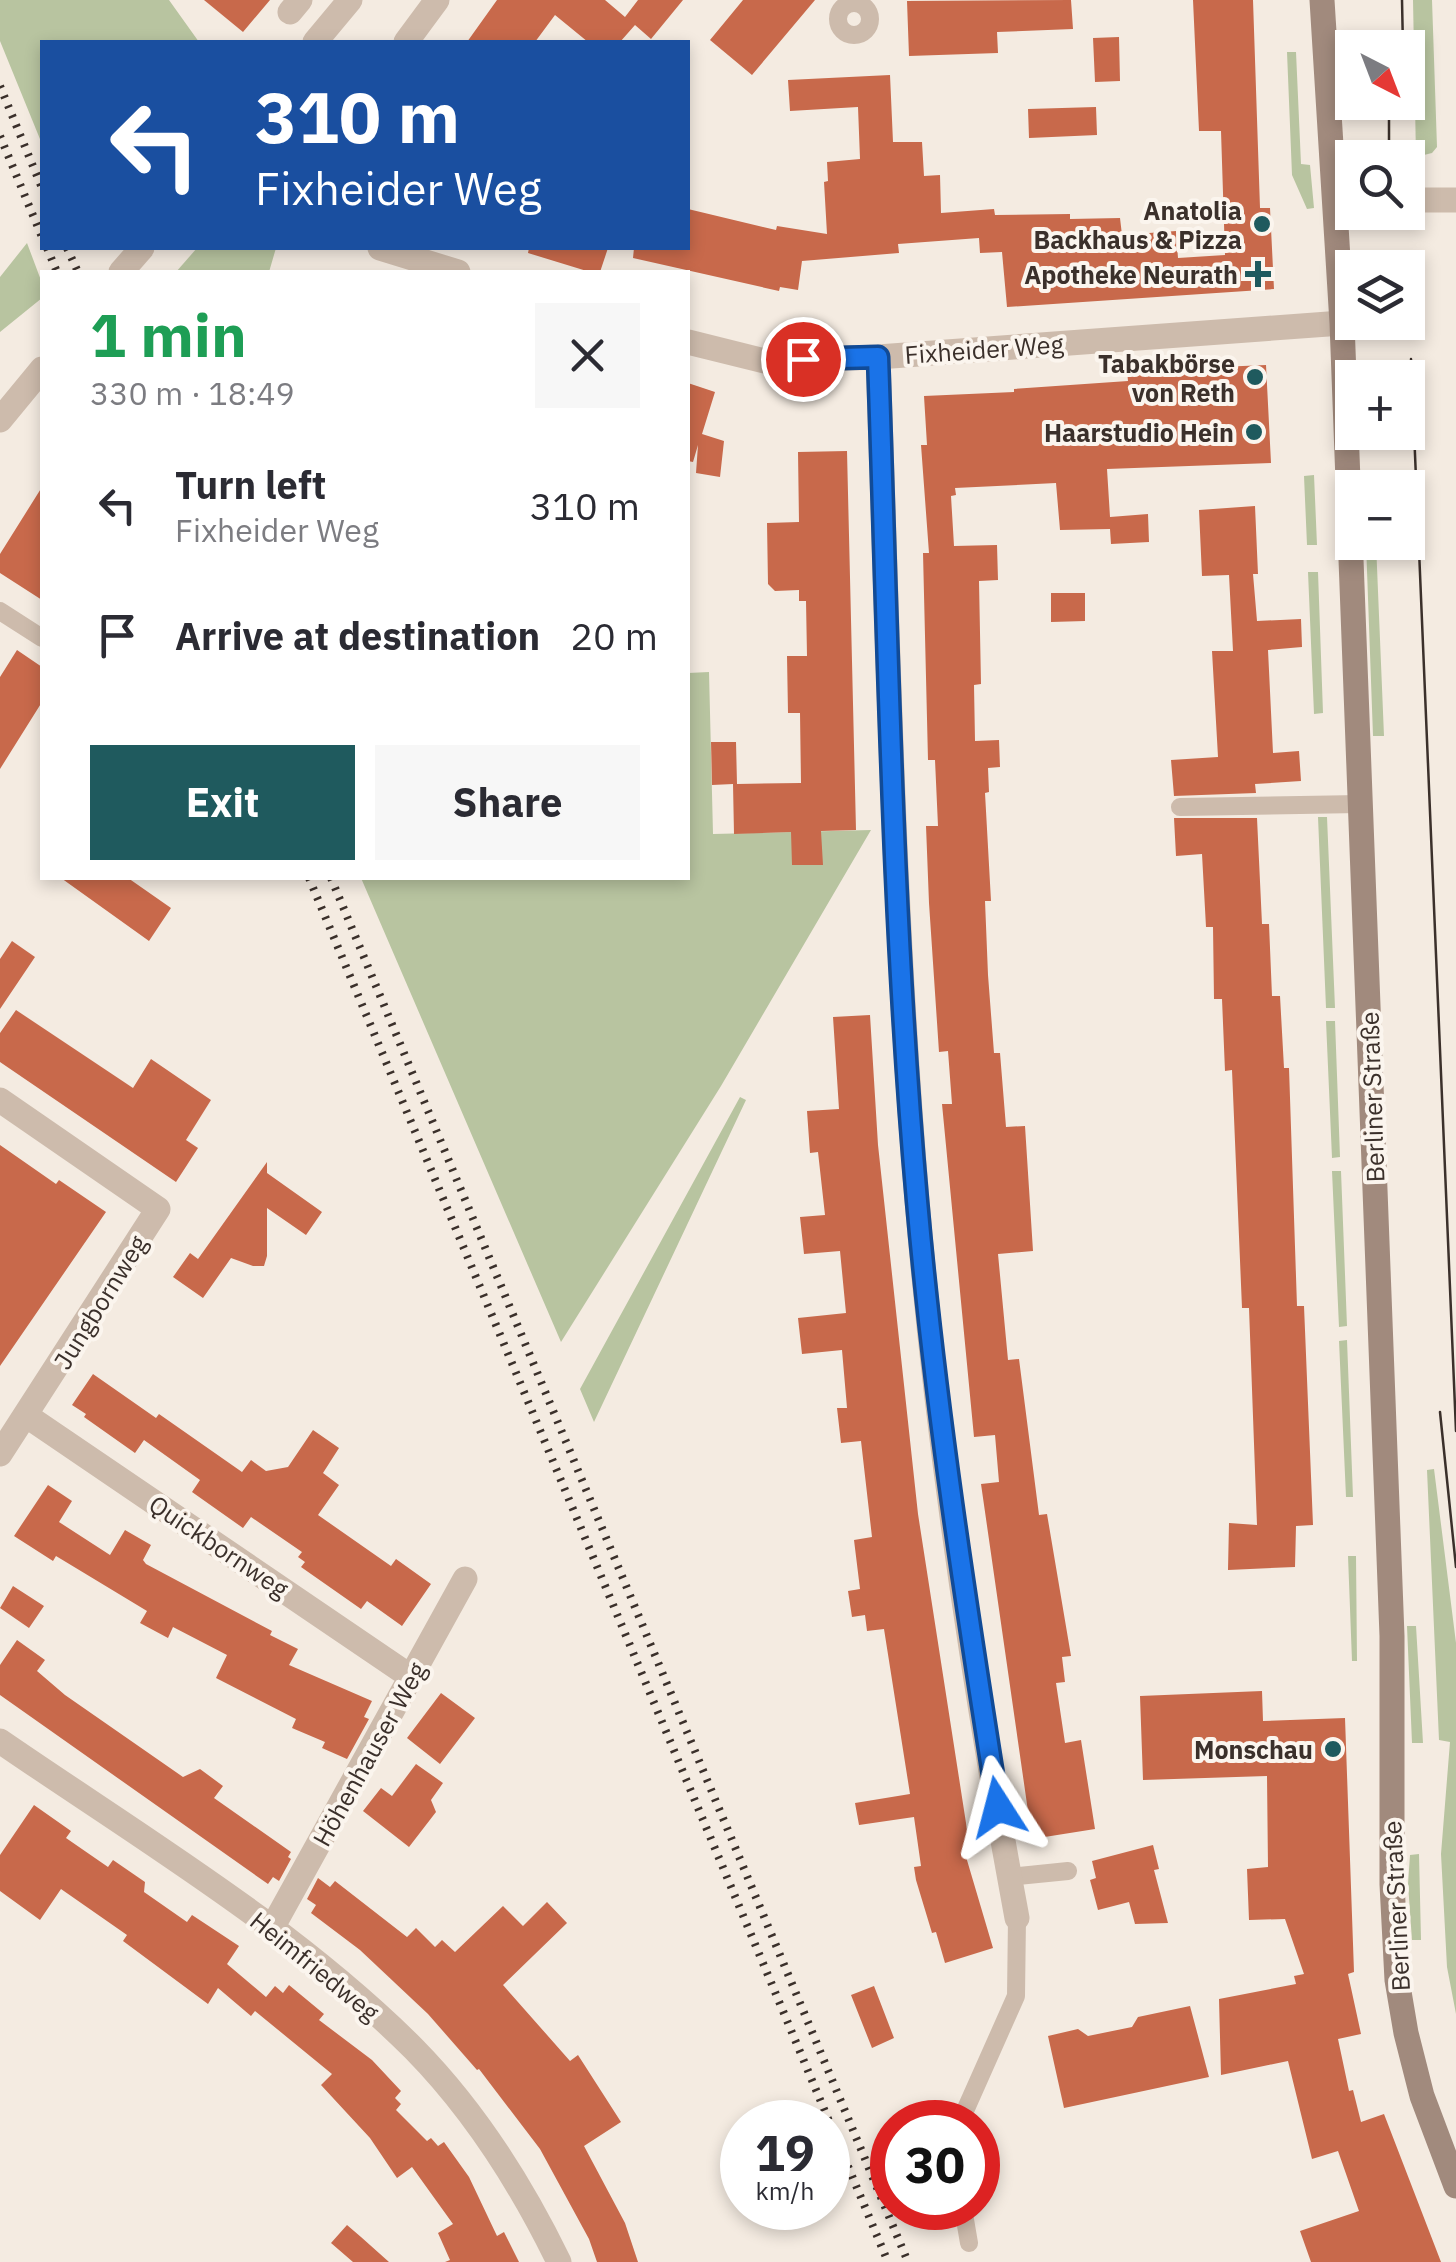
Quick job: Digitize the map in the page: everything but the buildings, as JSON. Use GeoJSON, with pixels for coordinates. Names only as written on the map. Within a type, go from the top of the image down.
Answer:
{"type":"FeatureCollection","features":[{"type":"Feature","properties":{"kind":"main road","name":"Berliner Straße"},"geometry":{"type":"LineString","coordinates":[[1322,0],[1337,140]]}},
{"type":"Feature","properties":{"kind":"main road","name":"Berliner Straße"},"geometry":{"type":"LineString","coordinates":[[1343,340],[1392,1636],[1392,1884],[1397,1980],[1422,2096],[1456,2186]]}},
{"type":"Feature","properties":{"kind":"street"},"geometry":{"type":"LineString","coordinates":[[316,40],[350,0]]}},
{"type":"Feature","properties":{"kind":"street"},"geometry":{"type":"LineString","coordinates":[[407,40],[437,0]]}},
{"type":"Feature","properties":{"kind":"street"},"geometry":{"type":"LineString","coordinates":[[1425,200],[1456,200]]}},
{"type":"Feature","properties":{"kind":"street"},"geometry":{"type":"LineString","coordinates":[[123,270],[140,250]]}},
{"type":"Feature","properties":{"kind":"street"},"geometry":{"type":"LineString","coordinates":[[386,250],[452,270]]}},
{"type":"Feature","properties":{"kind":"street","name":"Fixheider Weg"},"geometry":{"type":"LineString","coordinates":[[690,342],[765,360],[878,357],[1335,324]]}},
{"type":"Feature","properties":{"kind":"street"},"geometry":{"type":"LineString","coordinates":[[878,357],[894,848],[917,1201],[958,1560],[1016,1918]]}},
{"type":"Feature","properties":{"kind":"street"},"geometry":{"type":"LineString","coordinates":[[0,420],[40,371]]}},
{"type":"Feature","properties":{"kind":"street","name":"Jungbornweg"},"geometry":{"type":"LineString","coordinates":[[0,1100],[158,1209],[0,1454]]}},
{"type":"Feature","properties":{"kind":"street","name":"Quickbornweg"},"geometry":{"type":"LineString","coordinates":[[27,1416],[411,1676]]}},
{"type":"Feature","properties":{"kind":"street","name":"Höhenhauser Weg"},"geometry":{"type":"LineString","coordinates":[[272,1928],[465,1579]]}},
{"type":"Feature","properties":{"kind":"street","name":"Heimfriedweg"},"geometry":{"type":"LineString","coordinates":[[0,1741],[272,1928],[347,1987],[426,2064],[468,2114],[524,2192],[559,2262]]}},
{"type":"Feature","properties":{"kind":"lane"},"geometry":{"type":"LineString","coordinates":[[0,611],[40,637]]}},
{"type":"Feature","properties":{"kind":"lane"},"geometry":{"type":"LineString","coordinates":[[1180,807],[1360,804]]}},
{"type":"Feature","properties":{"kind":"lane"},"geometry":{"type":"LineString","coordinates":[[1009,1877],[1068,1871]]}},
{"type":"Feature","properties":{"kind":"lane"},"geometry":{"type":"LineString","coordinates":[[970,2100],[1016,1996],[1016,1918]]}},
{"type":"Feature","properties":{"kind":"lane"},"geometry":{"type":"LineString","coordinates":[[967,2230],[969,2243]]}},
{"type":"Feature","properties":{"kind":"green space"},"geometry":{"type":"Polygon","coordinates":[[[0,0],[169,0],[198,40],[40,40],[40,139],[0,41],[0,0]]]}},
{"type":"Feature","properties":{"kind":"green space"},"geometry":{"type":"Polygon","coordinates":[[[1413,0],[1432,0],[1437,147],[1425,155],[1425,140],[1416,140],[1415,120],[1425,120],[1425,30],[1414,30],[1413,0]]]}},
{"type":"Feature","properties":{"kind":"green space"},"geometry":{"type":"Polygon","coordinates":[[[1287,52],[1296,52],[1301,164],[1310,165],[1314,208],[1307,209],[1292,175],[1287,52]]]}},
{"type":"Feature","properties":{"kind":"green space"},"geometry":{"type":"Polygon","coordinates":[[[27,243],[40,278],[40,300],[0,332],[0,277],[27,243]]]}},
{"type":"Feature","properties":{"kind":"green space"},"geometry":{"type":"Polygon","coordinates":[[[195,250],[275,250],[270,270],[178,270],[195,250]]]}},
{"type":"Feature","properties":{"kind":"green space"},"geometry":{"type":"Polygon","coordinates":[[[1314,475],[1317,545],[1307,545],[1304,476],[1314,475]]]}},
{"type":"Feature","properties":{"kind":"green space"},"geometry":{"type":"Polygon","coordinates":[[[1367,560],[1377,560],[1384,736],[1373,736],[1367,560]]]}},
{"type":"Feature","properties":{"kind":"green space"},"geometry":{"type":"Polygon","coordinates":[[[1308,572],[1318,572],[1323,713],[1314,714],[1308,572]]]}},
{"type":"Feature","properties":{"kind":"green space"},"geometry":{"type":"Polygon","coordinates":[[[709,672],[713,834],[871,830],[721,1086],[561,1342],[362,880],[690,880],[690,673],[709,672]]]}},
{"type":"Feature","properties":{"kind":"green space"},"geometry":{"type":"Polygon","coordinates":[[[1318,817],[1327,817],[1335,1008],[1326,1008],[1318,817]]]}},
{"type":"Feature","properties":{"kind":"green space"},"geometry":{"type":"Polygon","coordinates":[[[1326,1021],[1335,1021],[1340,1157],[1332,1158],[1326,1021]]]}},
{"type":"Feature","properties":{"kind":"green space"},"geometry":{"type":"Polygon","coordinates":[[[740,1097],[746,1100],[594,1422],[580,1389],[740,1097]]]}},
{"type":"Feature","properties":{"kind":"green space"},"geometry":{"type":"Polygon","coordinates":[[[1332,1171],[1341,1171],[1347,1326],[1339,1327],[1332,1171]]]}},
{"type":"Feature","properties":{"kind":"green space"},"geometry":{"type":"Polygon","coordinates":[[[1347,1340],[1353,1497],[1346,1497],[1339,1341],[1347,1340]]]}},
{"type":"Feature","properties":{"kind":"green space"},"geometry":{"type":"Polygon","coordinates":[[[1434,1469],[1456,1643],[1456,2014],[1447,1967],[1441,1854],[1450,1742],[1439,1740],[1427,1470],[1434,1469]]]}},
{"type":"Feature","properties":{"kind":"green space"},"geometry":{"type":"Polygon","coordinates":[[[1348,1556],[1356,1556],[1357,1661],[1352,1661],[1348,1556]]]}},
{"type":"Feature","properties":{"kind":"green space"},"geometry":{"type":"Polygon","coordinates":[[[1407,1626],[1416,1626],[1423,1743],[1412,1743],[1407,1626]]]}},
{"type":"Feature","properties":{"kind":"green space"},"geometry":{"type":"Polygon","coordinates":[[[1419,1854],[1421,1940],[1412,1940],[1410,1855],[1419,1854]]]}},
{"type":"Feature","properties":{"kind":"tram line"},"geometry":{"type":"LineString","coordinates":[[1402,0],[1403,30]]}},
{"type":"Feature","properties":{"kind":"tram line"},"geometry":{"type":"LineString","coordinates":[[1389,120],[1389,140]]}},
{"type":"Feature","properties":{"kind":"tram line"},"geometry":{"type":"LineString","coordinates":[[1411,359],[1456,1431]]}},
{"type":"Feature","properties":{"kind":"tram line"},"geometry":{"type":"LineString","coordinates":[[1440,1412],[1456,1567]]}},
{"type":"Feature","properties":{"kind":"railway"},"geometry":{"type":"LineString","coordinates":[[0,86],[40,183]]}},
{"type":"Feature","properties":{"kind":"railway"},"geometry":{"type":"LineString","coordinates":[[0,136],[40,232]]}},
{"type":"Feature","properties":{"kind":"railway"},"geometry":{"type":"LineString","coordinates":[[48,250],[56,270]]}},
{"type":"Feature","properties":{"kind":"railway"},"geometry":{"type":"LineString","coordinates":[[68,250],[77,270]]}},
{"type":"Feature","properties":{"kind":"railway"},"geometry":{"type":"LineString","coordinates":[[310,880],[888,2262]]}},
{"type":"Feature","properties":{"kind":"railway"},"geometry":{"type":"LineString","coordinates":[[332,880],[908,2262]]}},
{"type":"Feature","properties":{"kind":"place","name":"Anatolia Backhaus & Pizza"},"geometry":{"type":"Point","coordinates":[1262,224]}},
{"type":"Feature","properties":{"kind":"place","name":"Apotheke Neurath"},"geometry":{"type":"Point","coordinates":[1258,274]}},
{"type":"Feature","properties":{"kind":"place","name":"Tabakbörse von Reth"},"geometry":{"type":"Point","coordinates":[1255,377]}},
{"type":"Feature","properties":{"kind":"place","name":"Haarstudio Hein"},"geometry":{"type":"Point","coordinates":[1254,432]}},
{"type":"Feature","properties":{"kind":"place","name":"Monschau"},"geometry":{"type":"Point","coordinates":[1333,1749]}},
{"type":"Feature","properties":{"kind":"route"},"geometry":{"type":"LineString","coordinates":[[803,359],[878,357],[894,848],[917,1201],[958,1560],[998,1807]]}}]}
